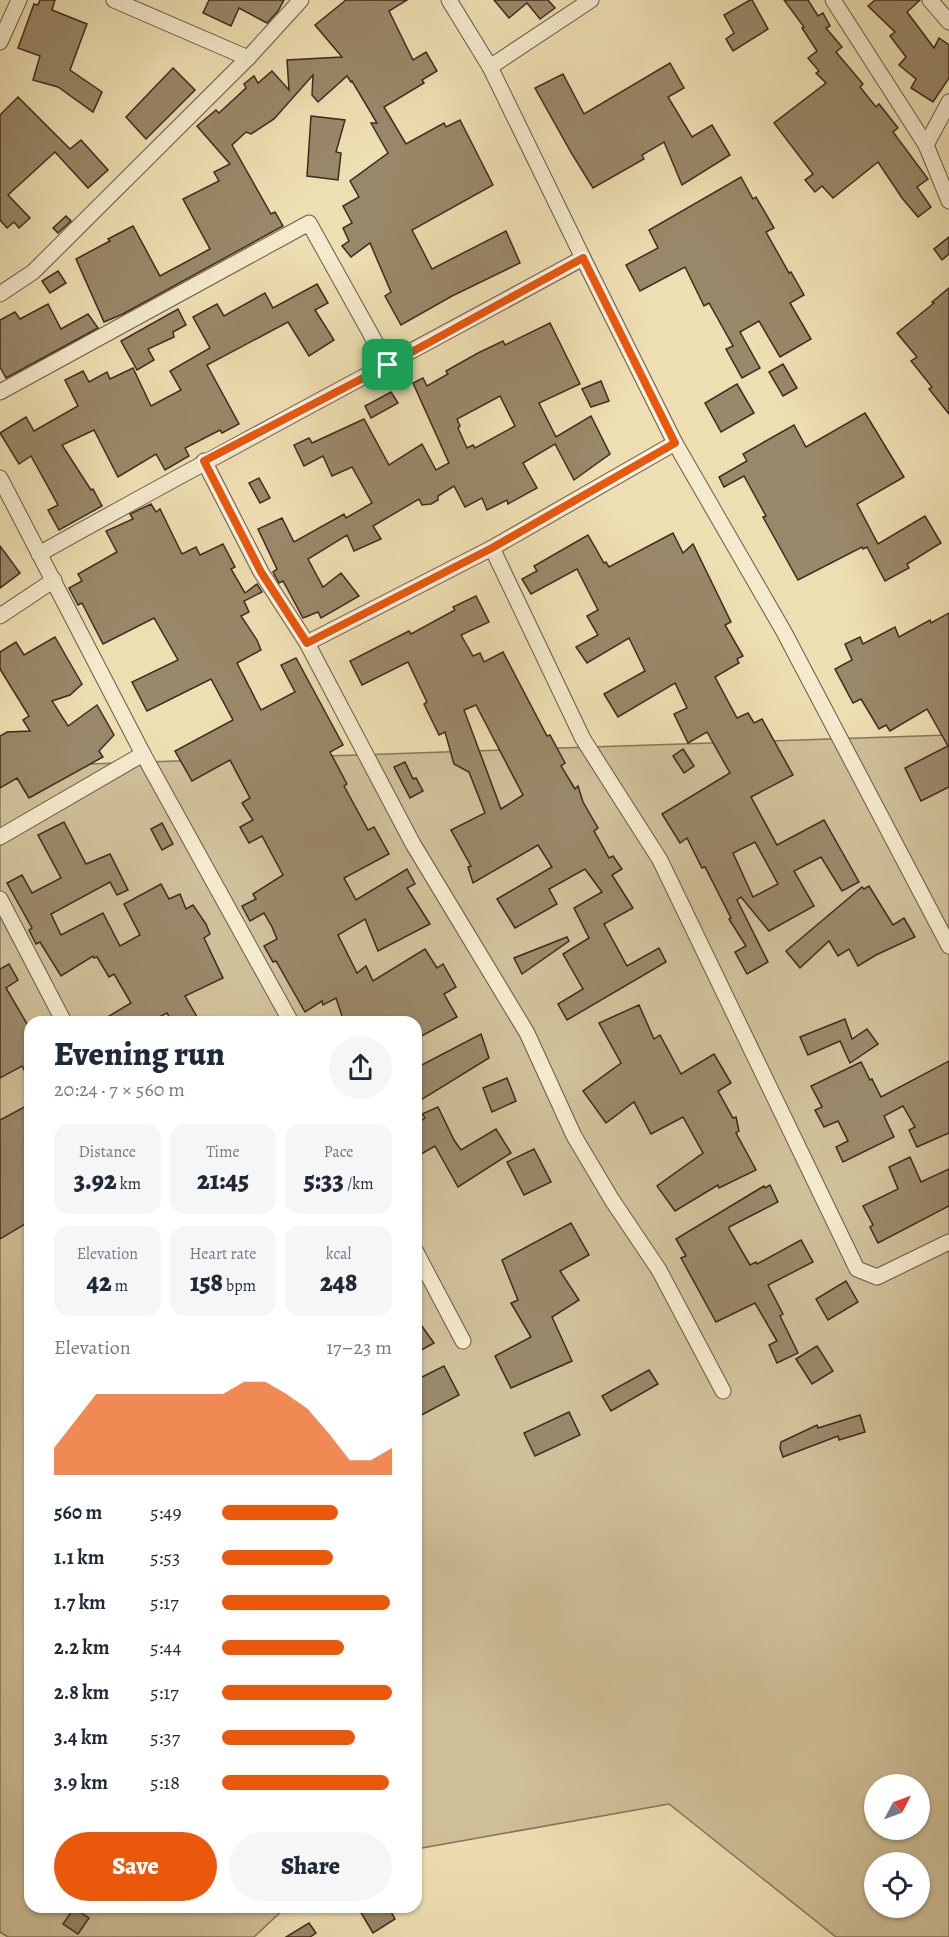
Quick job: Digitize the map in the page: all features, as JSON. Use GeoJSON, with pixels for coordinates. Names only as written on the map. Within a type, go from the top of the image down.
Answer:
{"type":"FeatureCollection","features":[{"type":"Feature","properties":{"kind":"street"},"geometry":{"type":"LineString","coordinates":[[0,42],[19,0]]}},
{"type":"Feature","properties":{"kind":"street"},"geometry":{"type":"LineString","coordinates":[[114,0],[248,58]]}},
{"type":"Feature","properties":{"kind":"street"},"geometry":{"type":"LineString","coordinates":[[0,294],[33,272],[248,58],[301,0]]}},
{"type":"Feature","properties":{"kind":"street"},"geometry":{"type":"LineString","coordinates":[[449,0],[490,67],[675,443],[784,632],[949,946]]}},
{"type":"Feature","properties":{"kind":"street"},"geometry":{"type":"LineString","coordinates":[[490,67],[591,0]]}},
{"type":"Feature","properties":{"kind":"street"},"geometry":{"type":"LineString","coordinates":[[833,0],[926,145],[949,201]]}},
{"type":"Feature","properties":{"kind":"street"},"geometry":{"type":"LineString","coordinates":[[930,0],[949,22]]}},
{"type":"Feature","properties":{"kind":"street"},"geometry":{"type":"LineString","coordinates":[[926,145],[949,102]]}},
{"type":"Feature","properties":{"kind":"street"},"geometry":{"type":"LineString","coordinates":[[0,392],[309,223],[388,365]]}},
{"type":"Feature","properties":{"kind":"street"},"geometry":{"type":"LineString","coordinates":[[39,554],[204,461],[388,365],[583,258]]}},
{"type":"Feature","properties":{"kind":"street"},"geometry":{"type":"LineString","coordinates":[[307,643],[492,548],[675,443]]}},
{"type":"Feature","properties":{"kind":"street"},"geometry":{"type":"LineString","coordinates":[[204,461],[261,572],[307,643],[412,844],[527,1033],[574,1136],[612,1200],[659,1270],[723,1391]]}},
{"type":"Feature","properties":{"kind":"street"},"geometry":{"type":"LineString","coordinates":[[0,478],[143,754],[288,1016]]}},
{"type":"Feature","properties":{"kind":"street"},"geometry":{"type":"LineString","coordinates":[[492,548],[583,739],[660,860],[856,1269],[877,1277],[949,1242]]}},
{"type":"Feature","properties":{"kind":"street"},"geometry":{"type":"LineString","coordinates":[[0,616],[54,580]]}},
{"type":"Feature","properties":{"kind":"street"},"geometry":{"type":"LineString","coordinates":[[0,837],[143,754]]}},
{"type":"Feature","properties":{"kind":"street"},"geometry":{"type":"LineString","coordinates":[[0,899],[61,1016]]}},
{"type":"Feature","properties":{"kind":"street"},"geometry":{"type":"LineString","coordinates":[[422,1263],[463,1341]]}},
{"type":"Feature","properties":{"kind":"shaded area"},"geometry":{"type":"Polygon","coordinates":[[[949,735],[949,1937],[836,1937],[669,1804],[422,1848],[422,1016],[24,1016],[24,1913],[280,1913],[254,1937],[8,1937],[0,1932],[0,767],[949,735]]]}},
{"type":"Feature","properties":{"kind":"building"},"geometry":{"type":"Polygon","coordinates":[[[40,0],[55,0],[52,10],[87,24],[70,70],[102,92],[93,112],[58,87],[33,80],[40,56],[18,48],[34,4],[38,5],[40,0]]]}},
{"type":"Feature","properties":{"kind":"building"},"geometry":{"type":"Polygon","coordinates":[[[209,0],[284,0],[267,23],[239,8],[231,26],[203,13],[209,0]]]}},
{"type":"Feature","properties":{"kind":"building"},"geometry":{"type":"Polygon","coordinates":[[[346,0],[407,0],[389,11],[413,60],[426,52],[437,71],[422,80],[424,83],[384,107],[406,144],[444,123],[446,127],[460,120],[493,185],[412,230],[432,269],[506,231],[520,263],[452,296],[401,325],[385,296],[391,292],[370,243],[351,257],[342,246],[349,241],[343,228],[352,223],[343,206],[359,197],[350,181],[388,153],[371,123],[377,123],[352,81],[347,76],[318,102],[312,95],[313,75],[274,119],[251,134],[246,132],[232,145],[271,214],[275,212],[283,226],[123,314],[104,322],[76,259],[133,226],[160,276],[210,249],[183,199],[219,181],[214,172],[230,164],[197,126],[216,110],[219,113],[246,88],[244,84],[254,76],[258,83],[272,71],[289,90],[287,60],[342,57],[315,25],[346,0]]]}},
{"type":"Feature","properties":{"kind":"building"},"geometry":{"type":"Polygon","coordinates":[[[494,0],[548,0],[555,8],[540,19],[527,3],[509,18],[494,0]]]}},
{"type":"Feature","properties":{"kind":"building"},"geometry":{"type":"Polygon","coordinates":[[[750,0],[768,29],[733,51],[726,39],[734,33],[724,15],[750,0]]]}},
{"type":"Feature","properties":{"kind":"building"},"geometry":{"type":"Polygon","coordinates":[[[784,0],[808,0],[818,16],[823,13],[830,26],[826,28],[842,47],[836,52],[863,84],[860,87],[876,107],[879,104],[898,128],[893,132],[928,179],[917,187],[931,207],[918,217],[878,162],[833,198],[822,186],[815,192],[805,180],[813,174],[774,123],[826,83],[816,73],[819,71],[808,58],[817,51],[802,28],[804,27],[784,0]]]}},
{"type":"Feature","properties":{"kind":"building"},"geometry":{"type":"Polygon","coordinates":[[[875,0],[920,0],[907,12],[934,48],[939,38],[949,45],[949,78],[933,102],[911,88],[916,79],[899,65],[906,57],[890,36],[895,32],[868,6],[875,0]]]}},
{"type":"Feature","properties":{"kind":"building"},"geometry":{"type":"Polygon","coordinates":[[[670,63],[684,88],[668,97],[692,137],[712,125],[730,155],[682,185],[664,142],[642,155],[644,159],[593,188],[535,88],[563,74],[584,114],[670,63]]]}},
{"type":"Feature","properties":{"kind":"building"},"geometry":{"type":"Polygon","coordinates":[[[173,68],[195,90],[146,139],[126,117],[173,68]]]}},
{"type":"Feature","properties":{"kind":"building"},"geometry":{"type":"Polygon","coordinates":[[[18,97],[70,149],[81,140],[108,170],[88,188],[55,152],[8,195],[30,218],[19,228],[14,222],[7,228],[0,220],[0,115],[18,97]]]}},
{"type":"Feature","properties":{"kind":"building"},"geometry":{"type":"Polygon","coordinates":[[[311,116],[345,120],[336,152],[341,153],[338,180],[307,176],[311,116]]]}},
{"type":"Feature","properties":{"kind":"building"},"geometry":{"type":"Polygon","coordinates":[[[741,177],[753,199],[756,197],[774,228],[766,232],[804,295],[790,303],[811,339],[780,357],[759,321],[740,332],[760,368],[742,378],[726,349],[733,346],[709,303],[704,306],[685,267],[640,291],[626,265],[658,248],[649,230],[741,177]]]}},
{"type":"Feature","properties":{"kind":"building"},"geometry":{"type":"Polygon","coordinates":[[[66,216],[71,221],[58,233],[53,228],[66,216]]]}},
{"type":"Feature","properties":{"kind":"building"},"geometry":{"type":"Polygon","coordinates":[[[949,237],[949,254],[942,260],[934,249],[949,237]]]}},
{"type":"Feature","properties":{"kind":"building"},"geometry":{"type":"Polygon","coordinates":[[[58,271],[66,283],[50,293],[42,281],[58,271]]]}},
{"type":"Feature","properties":{"kind":"building"},"geometry":{"type":"Polygon","coordinates":[[[317,284],[328,303],[315,310],[334,340],[309,356],[288,322],[207,365],[239,424],[222,433],[220,430],[185,448],[189,456],[165,470],[156,454],[118,477],[94,430],[62,445],[102,506],[59,530],[48,510],[58,505],[31,456],[19,464],[0,433],[26,417],[34,431],[78,406],[65,380],[83,371],[89,382],[107,372],[110,379],[133,368],[151,406],[181,390],[170,371],[210,348],[193,317],[217,304],[224,316],[265,293],[273,308],[317,284]]]}},
{"type":"Feature","properties":{"kind":"building"},"geometry":{"type":"Polygon","coordinates":[[[949,288],[949,414],[929,389],[932,387],[911,361],[917,357],[897,333],[949,288]]]}},
{"type":"Feature","properties":{"kind":"building"},"geometry":{"type":"Polygon","coordinates":[[[48,304],[61,329],[88,314],[98,328],[6,378],[0,367],[0,320],[15,312],[20,319],[48,304]]]}},
{"type":"Feature","properties":{"kind":"building"},"geometry":{"type":"Polygon","coordinates":[[[178,309],[186,325],[173,332],[174,337],[148,349],[154,360],[137,370],[121,341],[178,309]]]}},
{"type":"Feature","properties":{"kind":"building"},"geometry":{"type":"Polygon","coordinates":[[[550,323],[580,384],[539,403],[556,437],[591,416],[610,454],[574,480],[555,444],[523,463],[537,488],[508,504],[507,500],[487,510],[482,498],[465,507],[454,486],[438,496],[438,500],[431,504],[422,505],[419,499],[373,526],[381,539],[354,551],[347,535],[308,559],[323,587],[341,573],[359,596],[321,618],[318,612],[303,618],[283,581],[279,583],[273,572],[277,569],[258,529],[282,518],[294,542],[344,514],[346,518],[372,503],[352,467],[332,476],[323,456],[304,466],[294,445],[309,438],[312,443],[364,419],[389,465],[422,444],[436,470],[449,463],[413,383],[423,378],[427,386],[448,374],[446,371],[478,353],[503,341],[505,345],[550,323]],[[500,396],[457,419],[460,426],[458,428],[467,448],[473,445],[475,448],[515,426],[500,396]]]}},
{"type":"Feature","properties":{"kind":"building"},"geometry":{"type":"Polygon","coordinates":[[[783,364],[797,388],[783,396],[769,372],[783,364]]]}},
{"type":"Feature","properties":{"kind":"building"},"geometry":{"type":"Polygon","coordinates":[[[601,381],[609,401],[591,407],[582,389],[601,381]]]}},
{"type":"Feature","properties":{"kind":"building"},"geometry":{"type":"Polygon","coordinates":[[[737,384],[754,413],[721,432],[705,403],[737,384]]]}},
{"type":"Feature","properties":{"kind":"building"},"geometry":{"type":"Polygon","coordinates":[[[391,392],[398,403],[371,418],[365,406],[391,392]]]}},
{"type":"Feature","properties":{"kind":"building"},"geometry":{"type":"Polygon","coordinates":[[[865,413],[904,477],[857,504],[878,544],[925,516],[941,543],[907,564],[909,568],[885,581],[867,547],[863,549],[862,547],[798,580],[763,517],[766,516],[744,476],[724,487],[719,477],[747,461],[743,454],[794,425],[806,447],[865,413]]]}},
{"type":"Feature","properties":{"kind":"building"},"geometry":{"type":"Polygon","coordinates":[[[259,478],[270,498],[260,503],[249,483],[259,478]]]}},
{"type":"Feature","properties":{"kind":"building"},"geometry":{"type":"Polygon","coordinates":[[[151,504],[156,512],[160,509],[182,554],[196,547],[200,555],[223,544],[235,567],[231,569],[245,593],[257,584],[262,592],[244,601],[249,612],[241,616],[261,650],[237,663],[261,710],[295,692],[281,665],[296,658],[343,745],[330,752],[347,784],[344,786],[368,830],[374,827],[389,854],[344,878],[356,900],[407,869],[415,884],[407,888],[430,924],[378,951],[365,919],[338,935],[357,973],[366,966],[373,981],[425,949],[437,968],[443,964],[456,987],[444,994],[457,1017],[422,1036],[422,1016],[342,1016],[336,998],[323,1005],[322,1001],[305,1012],[276,961],[273,962],[264,946],[277,939],[264,913],[250,921],[242,906],[256,899],[253,894],[283,875],[262,836],[249,843],[240,827],[253,820],[242,803],[250,798],[230,760],[192,781],[175,751],[233,720],[211,679],[147,711],[132,682],[178,660],[154,618],[103,644],[82,603],[78,605],[69,588],[82,581],[78,574],[117,552],[106,531],[133,519],[130,514],[151,504]]]}},
{"type":"Feature","properties":{"kind":"building"},"geometry":{"type":"Polygon","coordinates":[[[673,533],[683,553],[693,544],[731,622],[725,625],[743,656],[737,659],[739,663],[715,677],[737,718],[748,713],[754,723],[762,719],[793,775],[751,797],[777,845],[824,820],[859,882],[842,891],[821,857],[794,871],[814,906],[769,931],[741,897],[737,900],[768,962],[747,974],[735,952],[746,946],[729,919],[731,918],[705,867],[702,868],[687,838],[680,843],[662,814],[730,773],[707,732],[688,743],[674,714],[687,708],[675,683],[618,717],[604,694],[645,671],[629,638],[587,663],[576,647],[598,635],[587,616],[598,610],[577,569],[531,594],[522,579],[537,571],[534,566],[588,535],[604,563],[606,562],[609,567],[673,533]],[[755,842],[733,853],[753,897],[778,884],[755,842]]]}},
{"type":"Feature","properties":{"kind":"building"},"geometry":{"type":"Polygon","coordinates":[[[0,546],[20,573],[0,588],[0,546]]]}},
{"type":"Feature","properties":{"kind":"building"},"geometry":{"type":"Polygon","coordinates":[[[476,596],[489,622],[461,635],[473,656],[480,653],[484,662],[503,652],[547,736],[550,735],[565,763],[561,766],[575,789],[578,786],[583,802],[598,828],[594,831],[609,858],[613,856],[622,869],[612,875],[633,908],[604,924],[627,966],[659,948],[666,962],[567,1020],[558,1004],[583,989],[563,954],[589,938],[574,908],[602,892],[585,869],[549,889],[557,904],[515,928],[497,899],[552,867],[538,845],[473,883],[468,867],[471,866],[451,830],[485,813],[469,772],[454,764],[445,732],[439,735],[424,704],[427,702],[408,662],[362,685],[350,661],[409,631],[411,634],[455,610],[453,607],[476,596]],[[476,705],[464,710],[501,809],[523,795],[476,705]]]}},
{"type":"Feature","properties":{"kind":"building"},"geometry":{"type":"Polygon","coordinates":[[[949,613],[949,787],[921,801],[905,768],[948,746],[927,709],[890,731],[886,725],[879,729],[861,699],[853,703],[835,669],[852,660],[845,644],[860,637],[863,644],[895,627],[899,637],[930,620],[931,623],[949,613]]]}},
{"type":"Feature","properties":{"kind":"building"},"geometry":{"type":"Polygon","coordinates":[[[55,637],[82,684],[70,695],[52,701],[68,726],[97,705],[114,735],[99,751],[103,757],[29,798],[17,778],[0,788],[0,736],[7,732],[30,731],[23,720],[29,716],[0,669],[0,652],[16,642],[24,655],[55,637]]]}},
{"type":"Feature","properties":{"kind":"building"},"geometry":{"type":"Polygon","coordinates":[[[683,749],[694,766],[684,773],[673,756],[683,749]]]}},
{"type":"Feature","properties":{"kind":"building"},"geometry":{"type":"Polygon","coordinates":[[[405,762],[413,779],[416,778],[423,791],[410,798],[394,767],[405,762]]]}},
{"type":"Feature","properties":{"kind":"building"},"geometry":{"type":"Polygon","coordinates":[[[64,822],[86,864],[110,854],[128,890],[117,895],[110,882],[51,914],[61,935],[103,913],[120,946],[140,935],[124,904],[161,884],[169,899],[180,894],[186,909],[193,905],[206,924],[210,934],[204,938],[223,978],[185,996],[197,1016],[169,1016],[167,1013],[161,1016],[109,1016],[131,1003],[114,974],[109,977],[97,957],[93,956],[61,976],[40,942],[36,944],[29,930],[32,928],[7,883],[22,875],[32,893],[61,878],[38,835],[64,822]]]}},
{"type":"Feature","properties":{"kind":"building"},"geometry":{"type":"Polygon","coordinates":[[[162,823],[173,844],[162,850],[151,829],[162,823]]]}},
{"type":"Feature","properties":{"kind":"building"},"geometry":{"type":"Polygon","coordinates":[[[869,886],[893,925],[904,918],[915,937],[858,966],[849,949],[838,956],[829,941],[800,968],[786,951],[862,887],[864,889],[869,886]]]}},
{"type":"Feature","properties":{"kind":"building"},"geometry":{"type":"Polygon","coordinates":[[[567,937],[569,941],[522,974],[514,958],[567,937]]]}},
{"type":"Feature","properties":{"kind":"building"},"geometry":{"type":"Polygon","coordinates":[[[9,964],[18,980],[6,988],[24,1019],[24,1070],[22,1066],[0,1078],[0,969],[9,964]]]}},
{"type":"Feature","properties":{"kind":"building"},"geometry":{"type":"Polygon","coordinates":[[[639,1005],[654,1039],[660,1035],[681,1074],[714,1054],[731,1083],[718,1091],[733,1118],[736,1117],[739,1131],[736,1133],[756,1170],[719,1188],[718,1185],[675,1211],[657,1186],[703,1153],[683,1117],[651,1134],[634,1102],[606,1123],[583,1091],[621,1063],[599,1023],[639,1005]]]}},
{"type":"Feature","properties":{"kind":"building"},"geometry":{"type":"Polygon","coordinates":[[[845,1019],[852,1039],[867,1029],[878,1044],[850,1063],[840,1041],[808,1055],[800,1037],[845,1019]]]}},
{"type":"Feature","properties":{"kind":"building"},"geometry":{"type":"Polygon","coordinates":[[[481,1034],[489,1058],[422,1099],[422,1065],[481,1034]]]}},
{"type":"Feature","properties":{"kind":"building"},"geometry":{"type":"Polygon","coordinates":[[[949,1061],[949,1133],[917,1147],[909,1130],[915,1127],[903,1106],[884,1116],[894,1137],[843,1162],[836,1147],[848,1141],[838,1121],[824,1127],[815,1110],[822,1107],[811,1086],[861,1062],[881,1097],[949,1061]]]}},
{"type":"Feature","properties":{"kind":"building"},"geometry":{"type":"Polygon","coordinates":[[[507,1078],[516,1101],[492,1112],[483,1088],[507,1078]]]}},
{"type":"Feature","properties":{"kind":"building"},"geometry":{"type":"Polygon","coordinates":[[[24,1107],[24,1225],[0,1239],[0,1120],[24,1107]]]}},
{"type":"Feature","properties":{"kind":"building"},"geometry":{"type":"Polygon","coordinates":[[[438,1107],[461,1150],[496,1129],[511,1153],[458,1187],[435,1146],[422,1154],[422,1120],[425,1118],[422,1114],[438,1107]]]}},
{"type":"Feature","properties":{"kind":"building"},"geometry":{"type":"Polygon","coordinates":[[[534,1149],[551,1182],[524,1195],[507,1162],[534,1149]]]}},
{"type":"Feature","properties":{"kind":"building"},"geometry":{"type":"Polygon","coordinates":[[[910,1157],[921,1182],[949,1169],[949,1206],[878,1243],[870,1227],[873,1225],[863,1206],[898,1189],[889,1167],[910,1157]]]}},
{"type":"Feature","properties":{"kind":"building"},"geometry":{"type":"Polygon","coordinates":[[[770,1185],[778,1202],[729,1229],[750,1265],[756,1262],[757,1264],[801,1240],[813,1262],[768,1285],[783,1314],[780,1316],[798,1353],[777,1363],[769,1345],[777,1341],[755,1303],[716,1322],[681,1258],[686,1256],[676,1239],[764,1186],[765,1188],[770,1185]]]}},
{"type":"Feature","properties":{"kind":"building"},"geometry":{"type":"Polygon","coordinates":[[[571,1223],[589,1255],[560,1271],[579,1300],[552,1317],[572,1361],[511,1388],[495,1356],[531,1337],[511,1303],[518,1300],[502,1260],[571,1223]]]}},
{"type":"Feature","properties":{"kind":"building"},"geometry":{"type":"Polygon","coordinates":[[[846,1281],[858,1302],[828,1320],[816,1299],[846,1281]]]}},
{"type":"Feature","properties":{"kind":"building"},"geometry":{"type":"Polygon","coordinates":[[[422,1326],[434,1343],[422,1350],[422,1326]]]}},
{"type":"Feature","properties":{"kind":"building"},"geometry":{"type":"Polygon","coordinates":[[[817,1346],[833,1371],[812,1384],[796,1359],[817,1346]]]}},
{"type":"Feature","properties":{"kind":"building"},"geometry":{"type":"Polygon","coordinates":[[[444,1366],[459,1395],[422,1415],[422,1377],[444,1366]]]}},
{"type":"Feature","properties":{"kind":"building"},"geometry":{"type":"Polygon","coordinates":[[[649,1370],[658,1384],[611,1411],[602,1396],[649,1370]]]}},
{"type":"Feature","properties":{"kind":"building"},"geometry":{"type":"Polygon","coordinates":[[[569,1412],[580,1435],[535,1456],[524,1433],[569,1412]]]}},
{"type":"Feature","properties":{"kind":"building"},"geometry":{"type":"Polygon","coordinates":[[[860,1415],[865,1432],[839,1440],[838,1436],[783,1457],[781,1442],[817,1425],[818,1428],[860,1415]]]}},
{"type":"Feature","properties":{"kind":"building"},"geometry":{"type":"Polygon","coordinates":[[[71,1913],[82,1913],[89,1918],[78,1934],[63,1924],[71,1913]]]}},
{"type":"Feature","properties":{"kind":"building"},"geometry":{"type":"Polygon","coordinates":[[[361,1913],[392,1913],[395,1919],[373,1933],[361,1913]]]}},
{"type":"Feature","properties":{"kind":"building"},"geometry":{"type":"Polygon","coordinates":[[[309,1923],[316,1933],[310,1937],[286,1937],[309,1923]]]}},
{"type":"Feature","properties":{"kind":"route"},"geometry":{"type":"LineString","coordinates":[[583,258],[675,443],[492,548],[307,643],[261,572],[204,461],[388,365],[583,258]]}}]}
